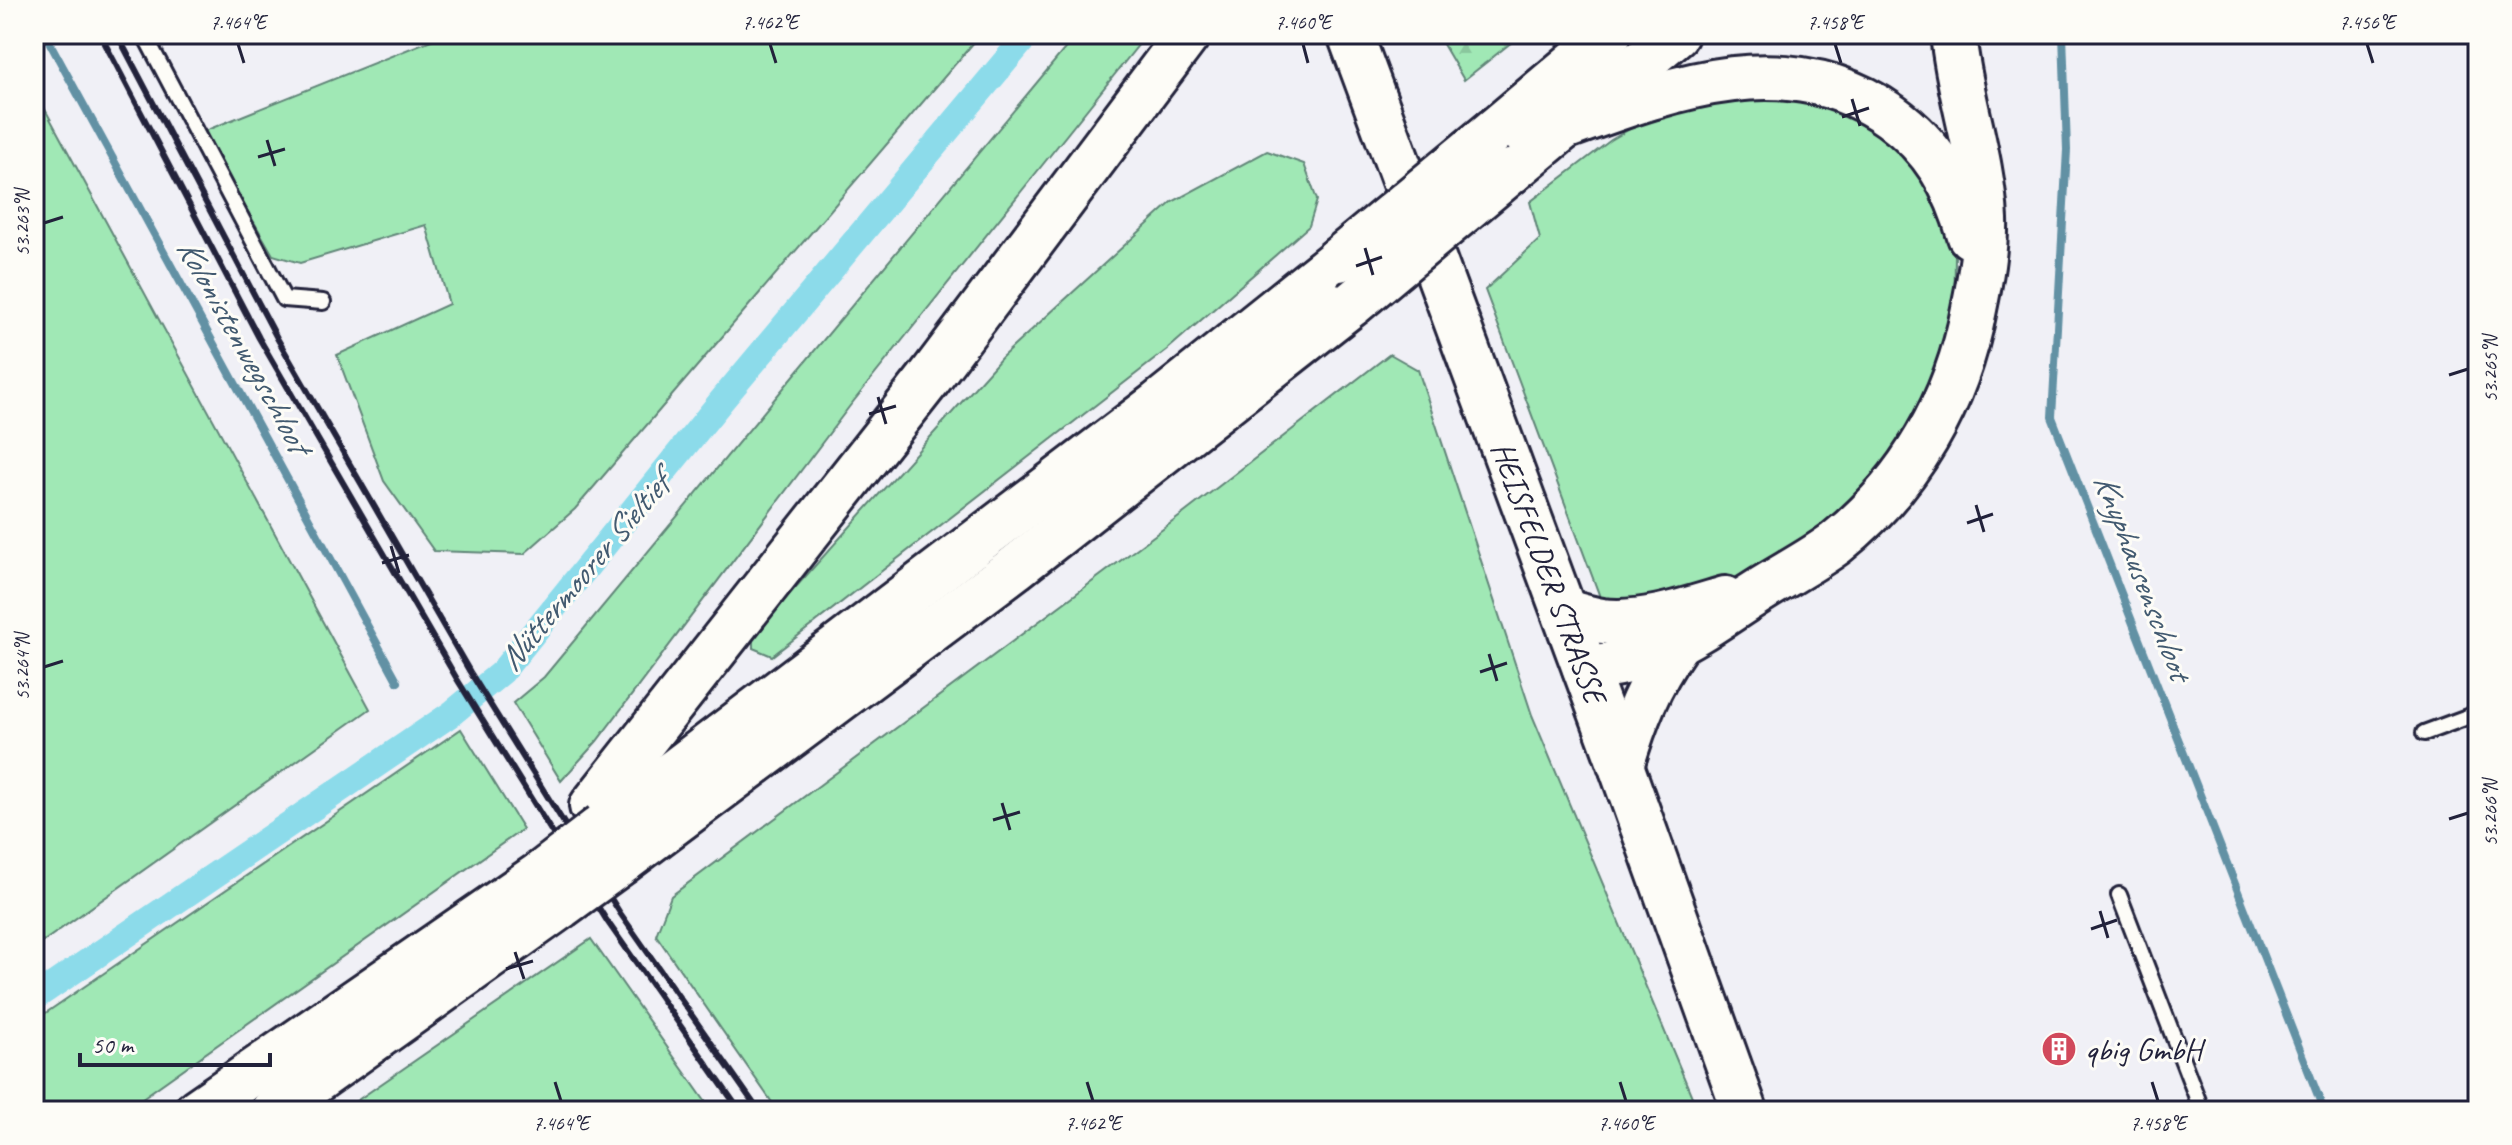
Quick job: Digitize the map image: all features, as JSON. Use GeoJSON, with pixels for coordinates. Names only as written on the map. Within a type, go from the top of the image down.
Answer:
{"type":"FeatureCollection","features":[{"type":"Feature","properties":{"kind":"main road"},"geometry":{"type":"LineString","coordinates":[[582,853],[928,380],[1188,34]]}},
{"type":"Feature","properties":{"kind":"main road","name":"HEISFELDER STRASSE"},"geometry":{"type":"LineString","coordinates":[[1350,34],[1565,612],[1745,1111]]}},
{"type":"Feature","properties":{"kind":"main road"},"geometry":{"type":"LineString","coordinates":[[273,1111],[582,853],[1158,404],[1339,259],[1609,34]]}},
{"type":"Feature","properties":{"kind":"main road"},"geometry":{"type":"LineString","coordinates":[[197,1111],[1015,568],[1353,303],[1676,34]]}},
{"type":"Feature","properties":{"kind":"main road"},"geometry":{"type":"LineString","coordinates":[[1585,668],[1630,662],[1676,645],[1799,568],[1853,527],[1894,484],[1927,438],[1948,399],[1964,359],[1981,274],[1985,221],[1980,176],[1961,90],[1953,34]]}},
{"type":"Feature","properties":{"kind":"main road"},"geometry":{"type":"LineString","coordinates":[[1564,127],[1641,100],[1740,78],[1800,77],[1834,86],[1880,108],[1912,132],[1927,148],[1955,190],[1981,274]]}},
{"type":"Feature","properties":{"kind":"main road"},"geometry":{"type":"LineString","coordinates":[[1565,612],[1603,621],[1635,620],[1688,610],[1766,587]]}},
{"type":"Feature","properties":{"kind":"main road"},"geometry":{"type":"LineString","coordinates":[[1621,766],[1636,714],[1653,678],[1676,645]]}},
{"type":"Feature","properties":{"kind":"lane"},"geometry":{"type":"LineString","coordinates":[[144,34],[284,299],[323,302]]}},
{"type":"Feature","properties":{"kind":"lane"},"geometry":{"type":"LineString","coordinates":[[2424,733],[2478,713]]}},
{"type":"Feature","properties":{"kind":"lane"},"geometry":{"type":"LineString","coordinates":[[2119,895],[2202,1111]]}},
{"type":"Feature","properties":{"kind":"green space"},"geometry":{"type":"Polygon","coordinates":[[[446,34],[981,34],[575,509],[524,554],[434,551],[384,481],[337,355],[449,304],[426,225],[300,263],[273,255],[202,132],[446,34]]]}},
{"type":"Feature","properties":{"kind":"green space"},"geometry":{"type":"Polygon","coordinates":[[[1081,34],[1147,34],[849,407],[597,741],[561,781],[513,703],[544,677],[1073,39],[1081,34]]]}},
{"type":"Feature","properties":{"kind":"green space"},"geometry":{"type":"Polygon","coordinates":[[[1437,34],[1522,34],[1464,80],[1437,34]]]}},
{"type":"Feature","properties":{"kind":"green space"},"geometry":{"type":"Polygon","coordinates":[[[34,89],[370,709],[34,948],[34,89]]]}},
{"type":"Feature","properties":{"kind":"green space"},"geometry":{"type":"Polygon","coordinates":[[[1706,94],[1825,94],[1911,152],[1948,219],[1955,254],[1954,337],[1884,480],[1755,577],[1614,606],[1600,597],[1485,290],[1540,239],[1530,202],[1611,140],[1664,109],[1706,94]]]}},
{"type":"Feature","properties":{"kind":"green space"},"geometry":{"type":"Polygon","coordinates":[[[1267,151],[1304,164],[1317,200],[1309,226],[1168,349],[772,656],[753,648],[753,635],[1002,357],[1172,202],[1267,151]]]}},
{"type":"Feature","properties":{"kind":"green space"},"geometry":{"type":"Polygon","coordinates":[[[1390,354],[1418,370],[1532,715],[1698,1111],[778,1111],[656,935],[671,896],[1179,517],[1390,354]]]}},
{"type":"Feature","properties":{"kind":"green space"},"geometry":{"type":"Polygon","coordinates":[[[461,729],[523,829],[124,1111],[34,1111],[34,1021],[461,729]]]}},
{"type":"Feature","properties":{"kind":"green space"},"geometry":{"type":"Polygon","coordinates":[[[591,939],[712,1111],[342,1111],[591,939]]]}},
{"type":"Feature","properties":{"kind":"waterway","name":"Kolonistenwegschloot"},"geometry":{"type":"LineString","coordinates":[[45,34],[398,682]]}},
{"type":"Feature","properties":{"kind":"waterway","name":"Nüttermoorer Sieltief"},"geometry":{"type":"LineString","coordinates":[[34,998],[451,714],[502,672],[722,400],[1028,34]]}},
{"type":"Feature","properties":{"kind":"waterway","name":"Knyphausenschloot"},"geometry":{"type":"LineString","coordinates":[[2063,34],[2067,150],[2052,417],[2324,1111]]}},
{"type":"Feature","properties":{"kind":"railway"},"geometry":{"type":"LineString","coordinates":[[100,34],[259,338],[457,679],[607,921],[740,1111]]}},
{"type":"Feature","properties":{"kind":"railway"},"geometry":{"type":"LineString","coordinates":[[117,34],[277,338],[470,672],[620,913],[759,1111]]}},
{"type":"Feature","properties":{"kind":"place","name":"qbig GmbH"},"geometry":{"type":"Point","coordinates":[2059,1049]}}]}
